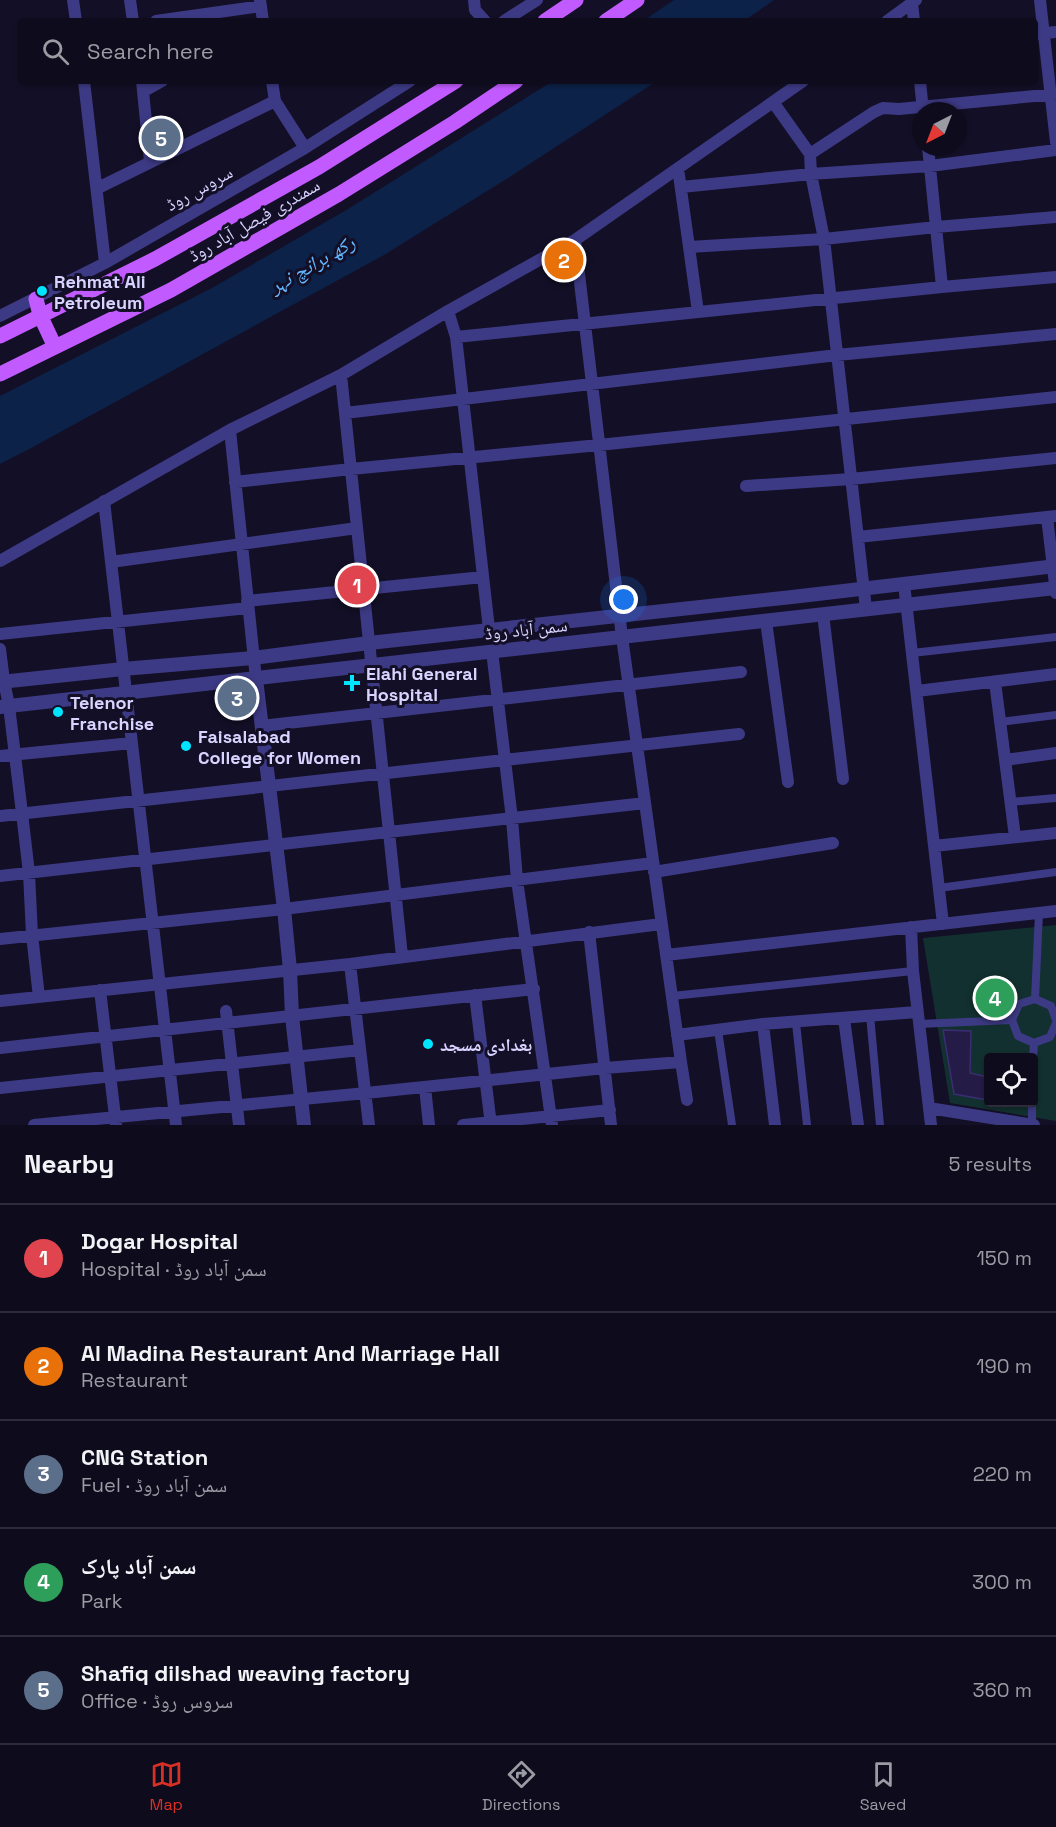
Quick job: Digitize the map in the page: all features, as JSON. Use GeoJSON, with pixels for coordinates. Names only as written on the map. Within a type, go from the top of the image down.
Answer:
{"type":"FeatureCollection","features":[{"type":"Feature","properties":{"kind":"main road"},"geometry":{"type":"LineString","coordinates":[[549,18],[576,0]]}},
{"type":"Feature","properties":{"kind":"main road"},"geometry":{"type":"LineString","coordinates":[[610,18],[637,0]]}},
{"type":"Feature","properties":{"kind":"main road","name":"سمندری فیصل آباد روڈ"},"geometry":{"type":"LineString","coordinates":[[0,336],[155,259],[309,173],[451,84]]}},
{"type":"Feature","properties":{"kind":"main road","name":"سمندری فیصل آباد روڈ"},"geometry":{"type":"LineString","coordinates":[[0,374],[171,290],[329,200],[512,84]]}},
{"type":"Feature","properties":{"kind":"main road"},"geometry":{"type":"LineString","coordinates":[[36,299],[40,315],[55,347]]}},
{"type":"Feature","properties":{"kind":"street"},"geometry":{"type":"LineString","coordinates":[[73,0],[76,18]]}},
{"type":"Feature","properties":{"kind":"street"},"geometry":{"type":"LineString","coordinates":[[130,0],[133,18]]}},
{"type":"Feature","properties":{"kind":"street"},"geometry":{"type":"LineString","coordinates":[[474,0],[475,10],[482,18]]}},
{"type":"Feature","properties":{"kind":"street"},"geometry":{"type":"LineString","coordinates":[[509,18],[537,0]]}},
{"type":"Feature","properties":{"kind":"street"},"geometry":{"type":"LineString","coordinates":[[1040,0],[1053,94],[1056,142]]}},
{"type":"Feature","properties":{"kind":"street"},"geometry":{"type":"LineString","coordinates":[[891,18],[914,2]]}},
{"type":"Feature","properties":{"kind":"street"},"geometry":{"type":"LineString","coordinates":[[914,2],[914,18]]}},
{"type":"Feature","properties":{"kind":"street"},"geometry":{"type":"LineString","coordinates":[[173,18],[260,3],[262,18]]}},
{"type":"Feature","properties":{"kind":"street"},"geometry":{"type":"LineString","coordinates":[[84,84],[105,263]]}},
{"type":"Feature","properties":{"kind":"street"},"geometry":{"type":"LineString","coordinates":[[272,84],[275,101],[305,148]]}},
{"type":"Feature","properties":{"kind":"street","name":"سروس روڈ"},"geometry":{"type":"LineString","coordinates":[[0,316],[105,263],[305,148],[405,84]]}},
{"type":"Feature","properties":{"kind":"street"},"geometry":{"type":"LineString","coordinates":[[0,561],[230,430],[341,375],[448,311],[575,240],[799,84]]}},
{"type":"Feature","properties":{"kind":"street"},"geometry":{"type":"LineString","coordinates":[[920,84],[922,102]]}},
{"type":"Feature","properties":{"kind":"street"},"geometry":{"type":"LineString","coordinates":[[143,86],[150,162]]}},
{"type":"Feature","properties":{"kind":"street"},"geometry":{"type":"LineString","coordinates":[[966,103],[1053,94]]}},
{"type":"Feature","properties":{"kind":"street"},"geometry":{"type":"LineString","coordinates":[[98,188],[275,101]]}},
{"type":"Feature","properties":{"kind":"street"},"geometry":{"type":"LineString","coordinates":[[773,102],[810,154],[811,174],[824,239],[867,609]]}},
{"type":"Feature","properties":{"kind":"street"},"geometry":{"type":"LineString","coordinates":[[810,154],[883,108],[912,108]]}},
{"type":"Feature","properties":{"kind":"street"},"geometry":{"type":"LineString","coordinates":[[681,187],[930,165],[1056,150]]}},
{"type":"Feature","properties":{"kind":"street"},"geometry":{"type":"LineString","coordinates":[[929,156],[942,287]]}},
{"type":"Feature","properties":{"kind":"street"},"geometry":{"type":"LineString","coordinates":[[678,168],[698,312]]}},
{"type":"Feature","properties":{"kind":"street"},"geometry":{"type":"LineString","coordinates":[[689,247],[824,239],[1056,217]]}},
{"type":"Feature","properties":{"kind":"street"},"geometry":{"type":"LineString","coordinates":[[575,240],[621,637],[687,1100]]}},
{"type":"Feature","properties":{"kind":"street"},"geometry":{"type":"LineString","coordinates":[[456,337],[942,287],[1056,278]]}},
{"type":"Feature","properties":{"kind":"street"},"geometry":{"type":"LineString","coordinates":[[448,311],[456,337],[489,629]]}},
{"type":"Feature","properties":{"kind":"street"},"geometry":{"type":"LineString","coordinates":[[345,413],[837,355],[1056,334]]}},
{"type":"Feature","properties":{"kind":"street"},"geometry":{"type":"LineString","coordinates":[[341,375],[402,956]]}},
{"type":"Feature","properties":{"kind":"street"},"geometry":{"type":"LineString","coordinates":[[236,482],[1056,397]]}},
{"type":"Feature","properties":{"kind":"street"},"geometry":{"type":"LineString","coordinates":[[230,430],[253,658],[284,909],[303,1125]]}},
{"type":"Feature","properties":{"kind":"street"},"geometry":{"type":"LineString","coordinates":[[746,486],[852,479],[1056,458]]}},
{"type":"Feature","properties":{"kind":"street"},"geometry":{"type":"LineString","coordinates":[[104,501],[175,1119]]}},
{"type":"Feature","properties":{"kind":"street"},"geometry":{"type":"LineString","coordinates":[[858,537],[1052,516],[1056,593]]}},
{"type":"Feature","properties":{"kind":"street"},"geometry":{"type":"LineString","coordinates":[[111,561],[357,528]]}},
{"type":"Feature","properties":{"kind":"street","name":"سمن آباد روڈ"},"geometry":{"type":"LineString","coordinates":[[2,681],[253,658],[369,642],[864,589],[1055,566]]}},
{"type":"Feature","properties":{"kind":"street"},"geometry":{"type":"LineString","coordinates":[[0,634],[483,577]]}},
{"type":"Feature","properties":{"kind":"street"},"geometry":{"type":"LineString","coordinates":[[904,584],[942,924]]}},
{"type":"Feature","properties":{"kind":"street","name":"سمن آباد روڈ"},"geometry":{"type":"LineString","coordinates":[[5,706],[1056,588]]}},
{"type":"Feature","properties":{"kind":"street"},"geometry":{"type":"LineString","coordinates":[[823,614],[843,779]]}},
{"type":"Feature","properties":{"kind":"street"},"geometry":{"type":"LineString","coordinates":[[766,621],[788,782]]}},
{"type":"Feature","properties":{"kind":"street"},"geometry":{"type":"LineString","coordinates":[[912,653],[1056,637]]}},
{"type":"Feature","properties":{"kind":"street"},"geometry":{"type":"LineString","coordinates":[[0,649],[5,706],[15,754],[22,813],[39,997]]}},
{"type":"Feature","properties":{"kind":"street"},"geometry":{"type":"LineString","coordinates":[[492,651],[517,880],[552,1120]]}},
{"type":"Feature","properties":{"kind":"street"},"geometry":{"type":"LineString","coordinates":[[261,726],[741,672]]}},
{"type":"Feature","properties":{"kind":"street"},"geometry":{"type":"LineString","coordinates":[[917,692],[1056,674]]}},
{"type":"Feature","properties":{"kind":"street"},"geometry":{"type":"LineString","coordinates":[[995,682],[1015,837]]}},
{"type":"Feature","properties":{"kind":"street"},"geometry":{"type":"LineString","coordinates":[[1000,722],[1056,715]]}},
{"type":"Feature","properties":{"kind":"street"},"geometry":{"type":"LineString","coordinates":[[0,816],[739,734]]}},
{"type":"Feature","properties":{"kind":"street"},"geometry":{"type":"LineString","coordinates":[[0,756],[132,743]]}},
{"type":"Feature","properties":{"kind":"street"},"geometry":{"type":"LineString","coordinates":[[1005,760],[1056,753]]}},
{"type":"Feature","properties":{"kind":"street"},"geometry":{"type":"LineString","coordinates":[[1010,802],[1056,798]]}},
{"type":"Feature","properties":{"kind":"street"},"geometry":{"type":"LineString","coordinates":[[0,876],[645,803]]}},
{"type":"Feature","properties":{"kind":"street"},"geometry":{"type":"LineString","coordinates":[[934,846],[1056,833]]}},
{"type":"Feature","properties":{"kind":"street"},"geometry":{"type":"LineString","coordinates":[[0,939],[284,909],[517,880],[654,867],[833,843]]}},
{"type":"Feature","properties":{"kind":"street"},"geometry":{"type":"LineString","coordinates":[[939,888],[1056,872]]}},
{"type":"Feature","properties":{"kind":"street"},"geometry":{"type":"LineString","coordinates":[[666,955],[1056,911]]}},
{"type":"Feature","properties":{"kind":"street"},"geometry":{"type":"LineString","coordinates":[[1035,999],[1039,913]]}},
{"type":"Feature","properties":{"kind":"street"},"geometry":{"type":"LineString","coordinates":[[0,1001],[350,964],[661,924]]}},
{"type":"Feature","properties":{"kind":"street"},"geometry":{"type":"LineString","coordinates":[[911,927],[913,971],[931,1125]]}},
{"type":"Feature","properties":{"kind":"street"},"geometry":{"type":"LineString","coordinates":[[589,932],[611,1125]]}},
{"type":"Feature","properties":{"kind":"street"},"geometry":{"type":"LineString","coordinates":[[350,964],[369,1125]]}},
{"type":"Feature","properties":{"kind":"street"},"geometry":{"type":"LineString","coordinates":[[672,996],[913,971]]}},
{"type":"Feature","properties":{"kind":"street"},"geometry":{"type":"LineString","coordinates":[[0,1048],[165,1030],[226,1017],[292,1016],[534,989]]}},
{"type":"Feature","properties":{"kind":"street"},"geometry":{"type":"LineString","coordinates":[[100,990],[115,1121]]}},
{"type":"Feature","properties":{"kind":"street"},"geometry":{"type":"LineString","coordinates":[[475,995],[490,1123]]}},
{"type":"Feature","properties":{"kind":"street"},"geometry":{"type":"LineString","coordinates":[[1035,999],[1051,1006],[1056,1022],[1050,1037],[1034,1043],[1018,1036],[1012,1020],[1019,1004],[1035,999]]}},
{"type":"Feature","properties":{"kind":"street"},"geometry":{"type":"LineString","coordinates":[[677,1035],[762,1024],[870,1016],[1012,1020]]}},
{"type":"Feature","properties":{"kind":"street"},"geometry":{"type":"LineString","coordinates":[[870,1016],[880,1125]]}},
{"type":"Feature","properties":{"kind":"street"},"geometry":{"type":"LineString","coordinates":[[226,1017],[239,1125]]}},
{"type":"Feature","properties":{"kind":"street"},"geometry":{"type":"LineString","coordinates":[[844,1018],[858,1125]]}},
{"type":"Feature","properties":{"kind":"street"},"geometry":{"type":"LineString","coordinates":[[796,1023],[807,1125]]}},
{"type":"Feature","properties":{"kind":"street"},"geometry":{"type":"LineString","coordinates":[[762,1024],[775,1125]]}},
{"type":"Feature","properties":{"kind":"street"},"geometry":{"type":"LineString","coordinates":[[718,1030],[732,1125]]}},
{"type":"Feature","properties":{"kind":"street"},"geometry":{"type":"LineString","coordinates":[[1033,1053],[1034,1043]]}},
{"type":"Feature","properties":{"kind":"street"},"geometry":{"type":"LineString","coordinates":[[0,1088],[360,1050]]}},
{"type":"Feature","properties":{"kind":"street"},"geometry":{"type":"LineString","coordinates":[[34,1125],[175,1119],[237,1105],[485,1079],[681,1062]]}},
{"type":"Feature","properties":{"kind":"street"},"geometry":{"type":"LineString","coordinates":[[425,1087],[429,1125]]}},
{"type":"Feature","properties":{"kind":"street"},"geometry":{"type":"LineString","coordinates":[[929,1108],[1033,1125],[1032,1107]]}},
{"type":"Feature","properties":{"kind":"street"},"geometry":{"type":"LineString","coordinates":[[463,1125],[552,1120],[610,1110]]}},
{"type":"Feature","properties":{"kind":"green space"},"geometry":{"type":"Polygon","coordinates":[[[1056,925],[1056,1121],[950,1103],[923,938],[1056,925]]]}},
{"type":"Feature","properties":{"kind":"water"},"geometry":{"type":"Polygon","coordinates":[[[674,0],[774,0],[748,18],[647,18],[674,0]]]}},
{"type":"Feature","properties":{"kind":"water","name":"رکھ برانچ نہر"},"geometry":{"type":"Polygon","coordinates":[[[548,84],[652,84],[384,255],[0,464],[0,396],[212,288],[348,209],[548,84]]]}},
{"type":"Feature","properties":{"kind":"building"},"geometry":{"type":"Polygon","coordinates":[[[943,1030],[971,1031],[970,1073],[984,1076],[984,1099],[954,1094],[943,1030]]]}},
{"type":"Feature","properties":{"kind":"place","name":"Shafiq dilshad weaving factory"},"geometry":{"type":"Point","coordinates":[161,138]}},
{"type":"Feature","properties":{"kind":"place","name":"Al Madina Restaurant And Marriage Hall"},"geometry":{"type":"Point","coordinates":[564,260]}},
{"type":"Feature","properties":{"kind":"place","name":"Rehmat Ali Petroleum"},"geometry":{"type":"Point","coordinates":[42,291]}},
{"type":"Feature","properties":{"kind":"place","name":"Dogar Hospital"},"geometry":{"type":"Point","coordinates":[357,585]}},
{"type":"Feature","properties":{"kind":"place","name":"Elahi General Hospital"},"geometry":{"type":"Point","coordinates":[352,683]}},
{"type":"Feature","properties":{"kind":"place","name":"CNG Station"},"geometry":{"type":"Point","coordinates":[237,698]}},
{"type":"Feature","properties":{"kind":"place","name":"Telenor Franchise"},"geometry":{"type":"Point","coordinates":[58,712]}},
{"type":"Feature","properties":{"kind":"place","name":"Faisalabad College for Women"},"geometry":{"type":"Point","coordinates":[186,746]}},
{"type":"Feature","properties":{"kind":"place","name":"سمن آباد پارک"},"geometry":{"type":"Point","coordinates":[995,998]}},
{"type":"Feature","properties":{"kind":"place","name":"بغدادی مسجد"},"geometry":{"type":"Point","coordinates":[428,1044]}}]}
